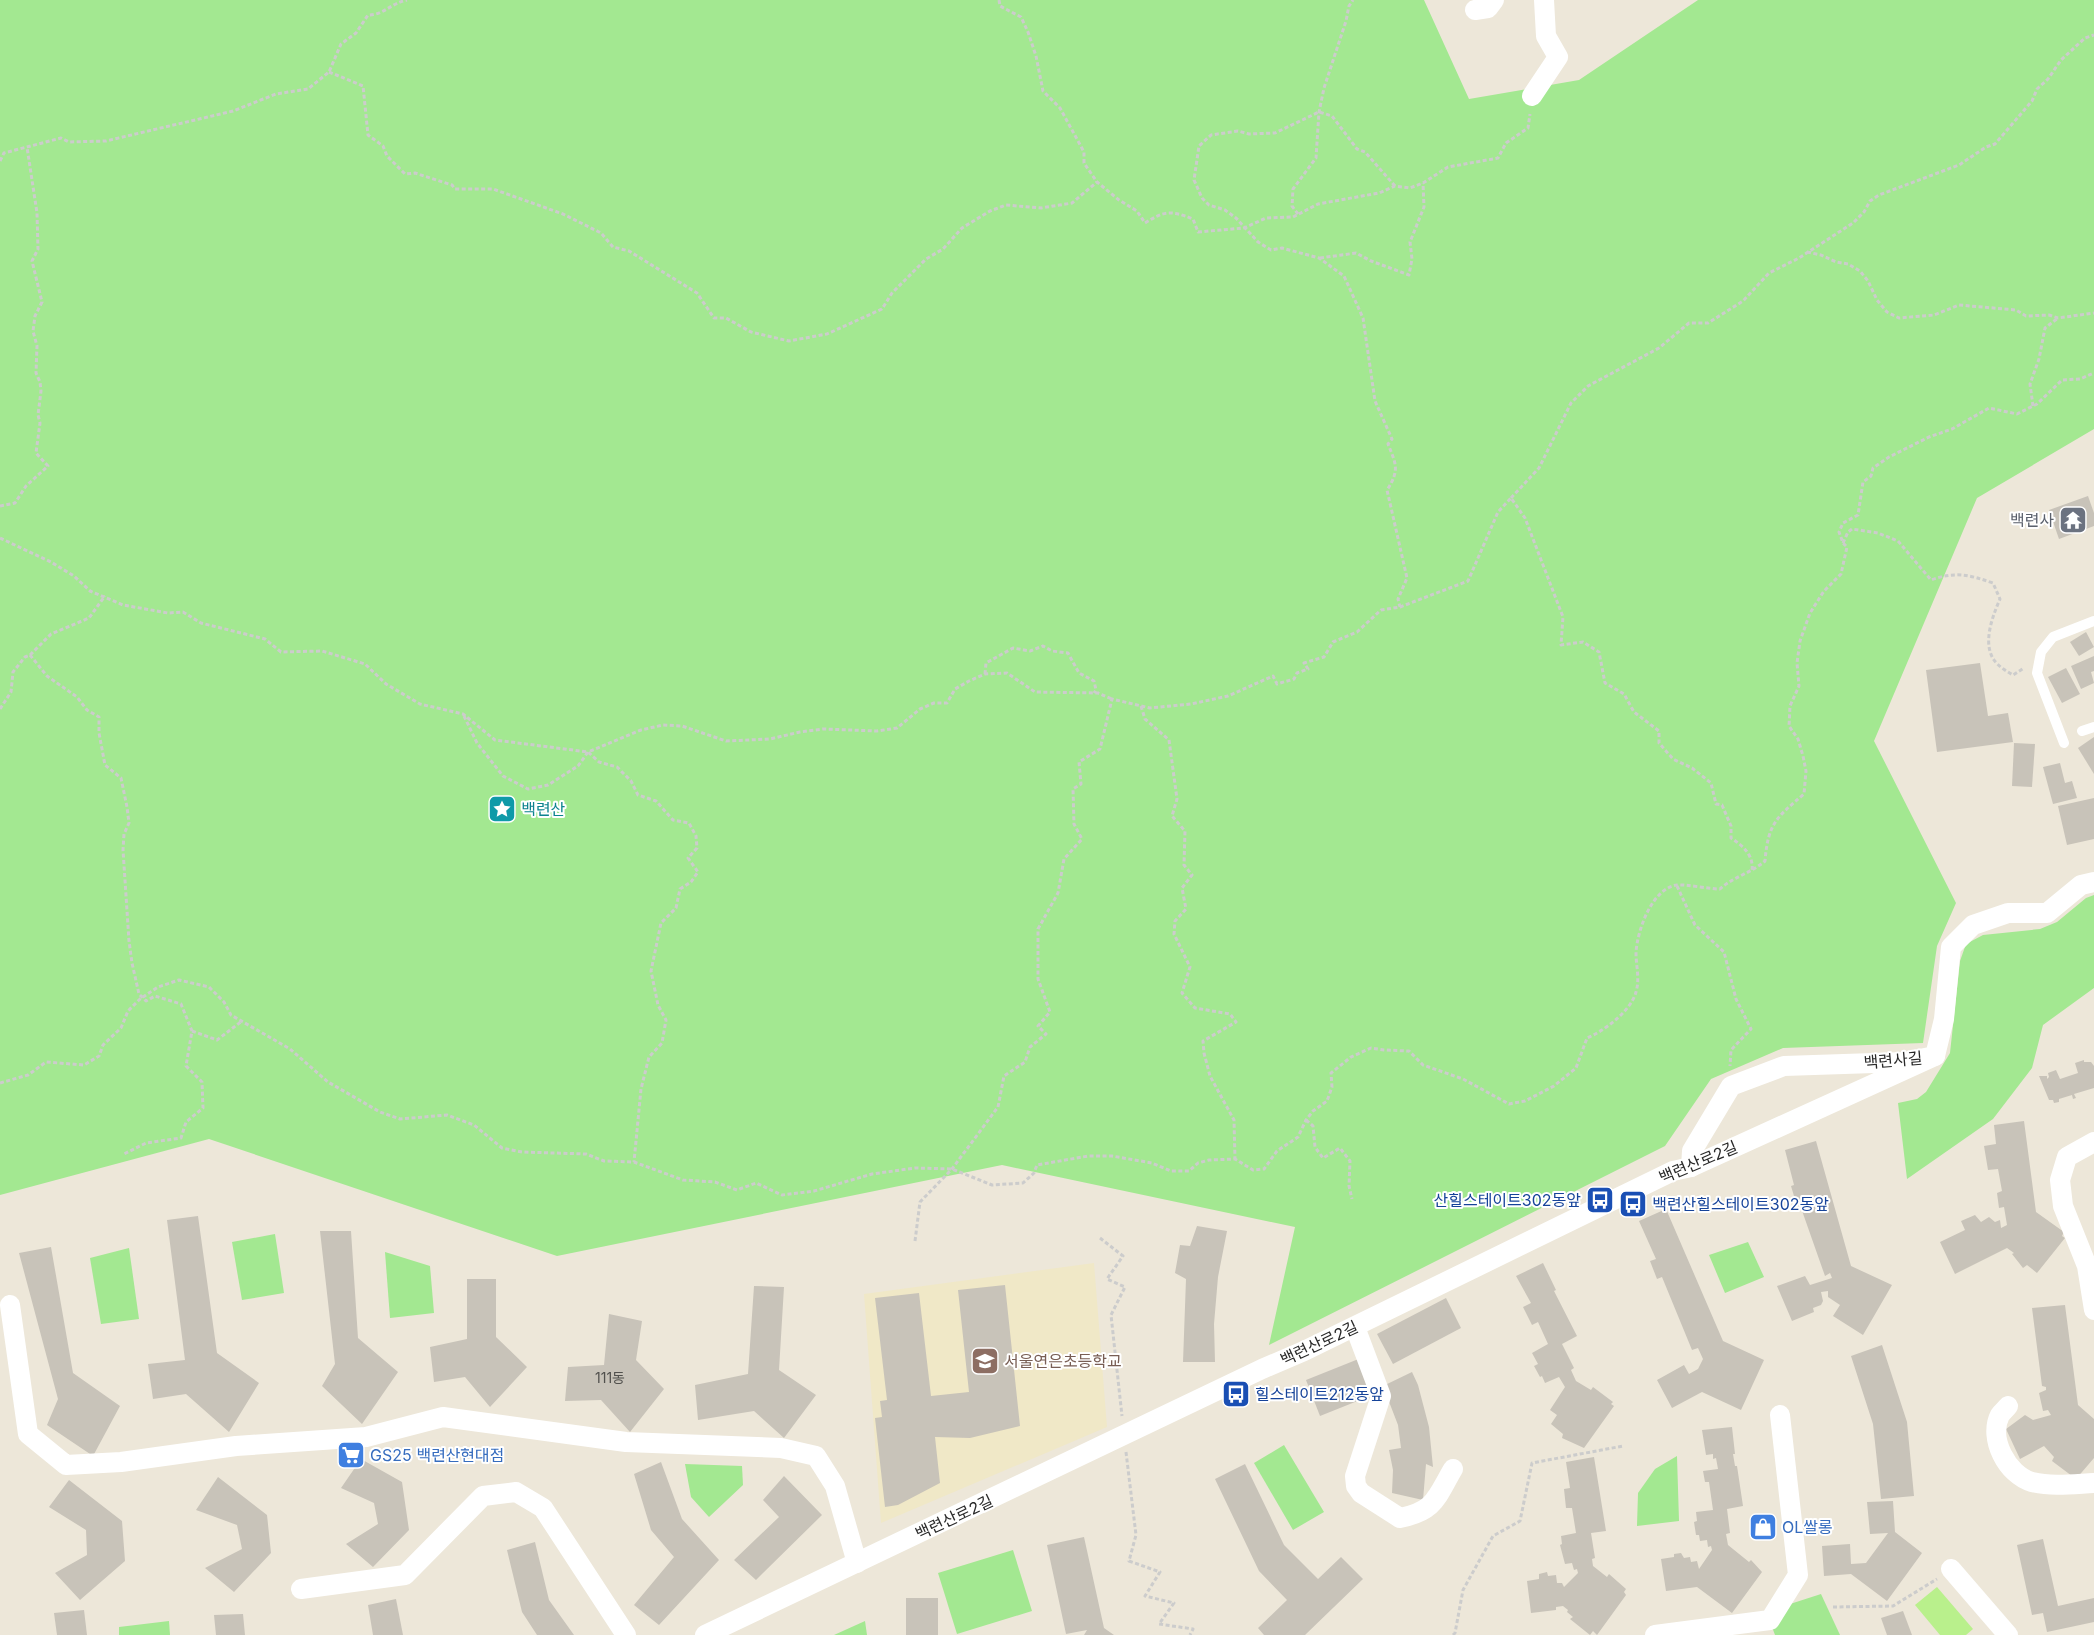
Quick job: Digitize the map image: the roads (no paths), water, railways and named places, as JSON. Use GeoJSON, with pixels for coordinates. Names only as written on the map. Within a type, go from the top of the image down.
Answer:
{"type":"FeatureCollection","features":[{"type":"Feature","properties":{"kind":"street"},"geometry":{"type":"LineString","coordinates":[[1475,10],[1488,8],[1494,0]]}},
{"type":"Feature","properties":{"kind":"street"},"geometry":{"type":"LineString","coordinates":[[1532,96],[1558,57],[1546,36],[1544,0]]}},
{"type":"Feature","properties":{"kind":"street","name":"백련사길"},"geometry":{"type":"LineString","coordinates":[[1691,1167],[1692,1151],[1730,1088],[1784,1066],[1904,1062],[1935,1056],[1944,1018],[1951,948],[1973,925],[2008,913],[2047,913],[2082,885],[2094,882]]}},
{"type":"Feature","properties":{"kind":"street","name":"백련산로2길"},"geometry":{"type":"LineString","coordinates":[[705,1635],[1355,1327],[1673,1171],[1691,1167],[1935,1056]]}},
{"type":"Feature","properties":{"kind":"street"},"geometry":{"type":"LineString","coordinates":[[2094,1142],[2066,1157],[2060,1180],[2063,1206],[2087,1266],[2094,1310]]}},
{"type":"Feature","properties":{"kind":"street"},"geometry":{"type":"LineString","coordinates":[[10,1305],[28,1434],[66,1465],[121,1462],[236,1446],[366,1436],[443,1417],[626,1442],[781,1448],[816,1456],[836,1486],[857,1564]]}},
{"type":"Feature","properties":{"kind":"street"},"geometry":{"type":"LineString","coordinates":[[1355,1327],[1381,1396],[1355,1476],[1356,1486],[1361,1493],[1400,1518],[1417,1515],[1432,1506],[1453,1469]]}},
{"type":"Feature","properties":{"kind":"street"},"geometry":{"type":"LineString","coordinates":[[2008,1406],[2000,1415],[1996,1431],[1998,1444],[2009,1467],[2030,1481],[2050,1484],[2094,1483]]}},
{"type":"Feature","properties":{"kind":"street"},"geometry":{"type":"LineString","coordinates":[[1655,1635],[1770,1620],[1798,1575],[1780,1415]]}},
{"type":"Feature","properties":{"kind":"street"},"geometry":{"type":"LineString","coordinates":[[301,1589],[405,1575],[483,1496],[516,1492],[543,1508],[626,1635]]}},
{"type":"Feature","properties":{"kind":"street"},"geometry":{"type":"LineString","coordinates":[[1945,1573],[2008,1635]]}},
{"type":"Feature","properties":{"kind":"lane"},"geometry":{"type":"LineString","coordinates":[[2064,743],[2037,673],[2041,652],[2053,637],[2094,621]]}},
{"type":"Feature","properties":{"kind":"lane"},"geometry":{"type":"LineString","coordinates":[[2082,731],[2094,727]]}},
{"type":"Feature","properties":{"kind":"place","name":"백련사"},"geometry":{"type":"Point","coordinates":[2073,520]}},
{"type":"Feature","properties":{"kind":"place","name":"백련산"},"geometry":{"type":"Point","coordinates":[502,809]}},
{"type":"Feature","properties":{"kind":"place","name":"산힐스테이트302동앞"},"geometry":{"type":"Point","coordinates":[1600,1200]}},
{"type":"Feature","properties":{"kind":"place","name":"백련산힐스테이트302동앞"},"geometry":{"type":"Point","coordinates":[1633,1204]}},
{"type":"Feature","properties":{"kind":"place","name":"서울연은초등학교"},"geometry":{"type":"Point","coordinates":[985,1361]}},
{"type":"Feature","properties":{"kind":"place","name":"힐스테이트212동앞"},"geometry":{"type":"Point","coordinates":[1236,1394]}},
{"type":"Feature","properties":{"kind":"place","name":"GS25 백련산현대점"},"geometry":{"type":"Point","coordinates":[351,1455]}},
{"type":"Feature","properties":{"kind":"place","name":"OL쌀롱"},"geometry":{"type":"Point","coordinates":[1763,1527]}}]}
